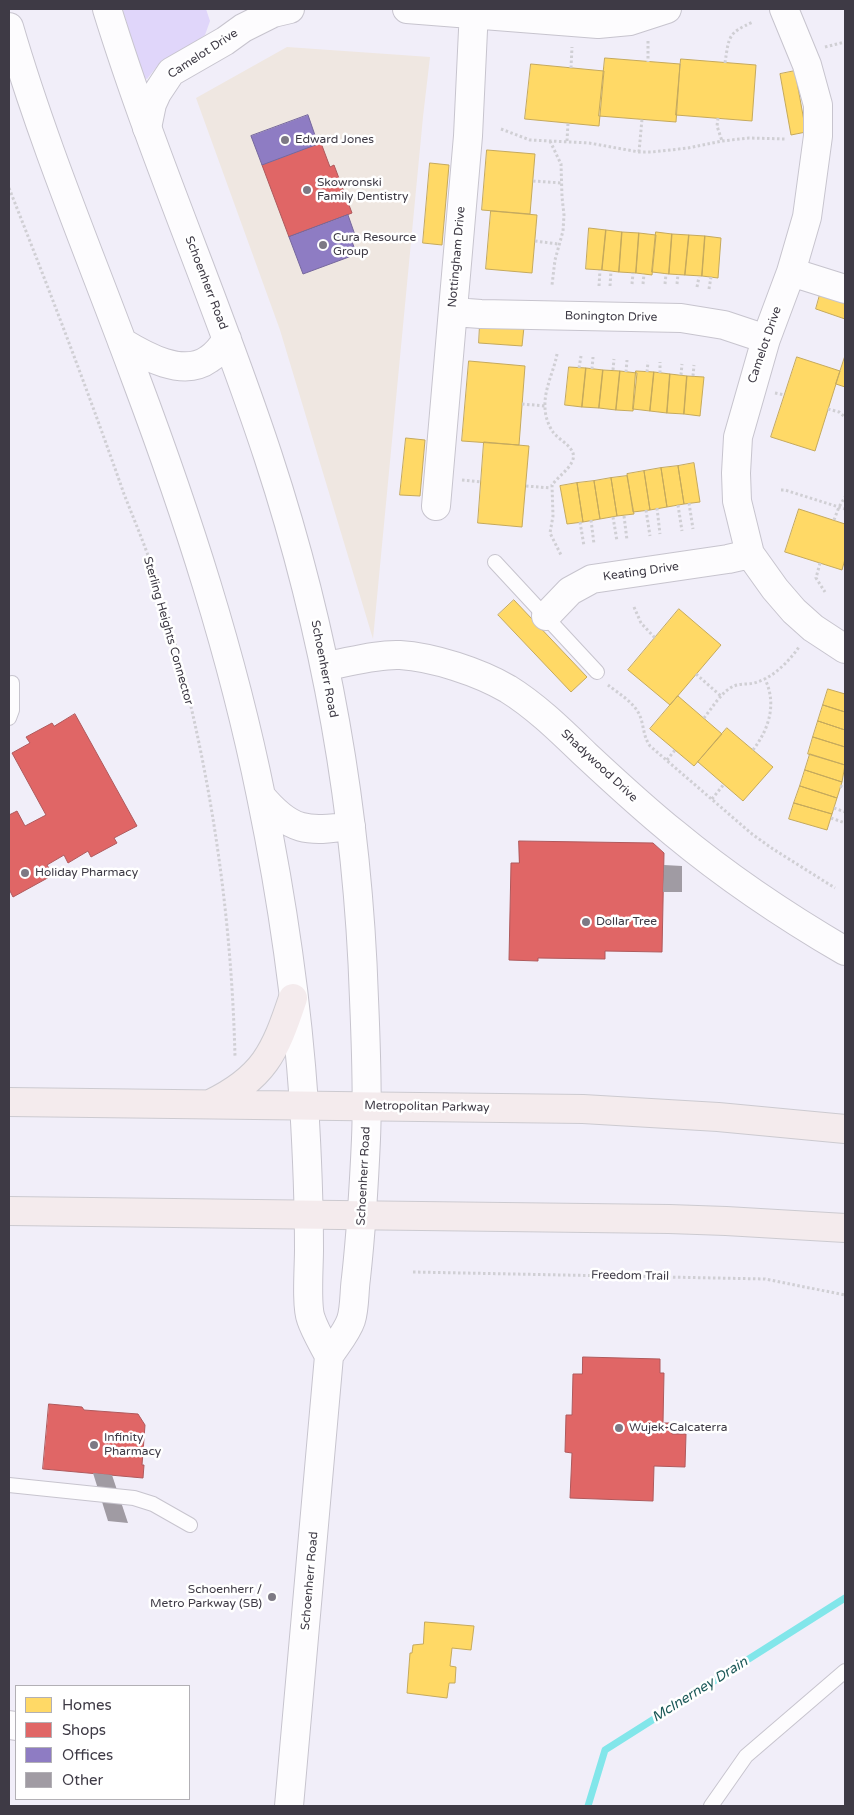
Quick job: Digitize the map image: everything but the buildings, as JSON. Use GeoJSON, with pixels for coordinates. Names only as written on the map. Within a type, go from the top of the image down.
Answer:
{"type":"FeatureCollection","features":[{"type":"Feature","properties":{"kind":"main road","name":"Schoenherr Road"},"geometry":{"type":"LineString","coordinates":[[108,9],[123,61],[147,128],[227,339],[267,451],[289,524],[326,666],[351,826],[361,926],[367,1107],[362,1216],[351,1320],[329,1356],[289,1806]]}},
{"type":"Feature","properties":{"kind":"main road","name":"Camelot Drive"},"geometry":{"type":"LineString","coordinates":[[147,128],[156,93],[171,72],[225,41],[238,18],[273,14],[290,9]]}},
{"type":"Feature","properties":{"kind":"main road"},"geometry":{"type":"LineString","coordinates":[[408,9],[474,11],[598,24],[630,21],[667,9]]}},
{"type":"Feature","properties":{"kind":"main road","name":"Camelot Drive"},"geometry":{"type":"LineString","coordinates":[[784,9],[807,65],[818,105],[818,136],[807,217],[791,272],[766,339],[738,437],[736,473],[738,501],[750,554],[775,589],[794,611],[813,628],[845,649]]}},
{"type":"Feature","properties":{"kind":"main road","name":"Nottingham Drive"},"geometry":{"type":"LineString","coordinates":[[436,506],[468,136],[474,11]]}},
{"type":"Feature","properties":{"kind":"main road"},"geometry":{"type":"LineString","coordinates":[[9,27],[36,111],[161,445],[211,597],[241,707],[261,796],[281,906],[294,998],[304,1105],[309,1215],[309,1316],[329,1356]]}},
{"type":"Feature","properties":{"kind":"main road"},"geometry":{"type":"LineString","coordinates":[[791,272],[845,289]]}},
{"type":"Feature","properties":{"kind":"main road","name":"Bonington Drive"},"geometry":{"type":"LineString","coordinates":[[453,312],[681,318],[724,325],[766,339]]}},
{"type":"Feature","properties":{"kind":"main road"},"geometry":{"type":"LineString","coordinates":[[122,342],[147,357],[180,366],[207,361],[218,352],[227,339]]}},
{"type":"Feature","properties":{"kind":"main road","name":"Keating Drive"},"geometry":{"type":"LineString","coordinates":[[546,616],[570,591],[592,579],[728,559],[750,554]]}},
{"type":"Feature","properties":{"kind":"main road","name":"Shadywood Drive"},"geometry":{"type":"LineString","coordinates":[[326,666],[399,655],[424,658],[463,669],[508,689],[548,719],[639,803],[712,864],[760,898],[845,951]]}},
{"type":"Feature","properties":{"kind":"main road"},"geometry":{"type":"LineString","coordinates":[[261,796],[275,813],[289,823],[302,828],[315,830],[351,826]]}},
{"type":"Feature","properties":{"kind":"main road"},"geometry":{"type":"LineString","coordinates":[[210,1104],[232,1093],[248,1081],[260,1068],[271,1054],[280,1036],[294,998]]}},
{"type":"Feature","properties":{"kind":"main road","name":"Metropolitan Parkway"},"geometry":{"type":"LineString","coordinates":[[9,1102],[583,1110],[718,1117],[845,1129]]}},
{"type":"Feature","properties":{"kind":"main road"},"geometry":{"type":"LineString","coordinates":[[9,1210],[669,1219],[845,1228]]}},
{"type":"Feature","properties":{"kind":"lane"},"geometry":{"type":"LineString","coordinates":[[495,562],[601,677]]}},
{"type":"Feature","properties":{"kind":"lane"},"geometry":{"type":"LineString","coordinates":[[9,718],[12,710],[12,683]]}},
{"type":"Feature","properties":{"kind":"lane"},"geometry":{"type":"LineString","coordinates":[[9,1486],[134,1498],[153,1504],[190,1525]]}},
{"type":"Feature","properties":{"kind":"lane"},"geometry":{"type":"LineString","coordinates":[[711,1806],[746,1756],[845,1671]]}},
{"type":"Feature","properties":{"kind":"path"},"geometry":{"type":"LineString","coordinates":[[725,63],[731,35],[737,29],[753,22]]}},
{"type":"Feature","properties":{"kind":"path"},"geometry":{"type":"LineString","coordinates":[[647,38],[649,45],[648,62]]}},
{"type":"Feature","properties":{"kind":"path"},"geometry":{"type":"LineString","coordinates":[[571,68],[573,42]]}},
{"type":"Feature","properties":{"kind":"path"},"geometry":{"type":"LineString","coordinates":[[820,48],[845,42]]}},
{"type":"Feature","properties":{"kind":"path"},"geometry":{"type":"LineString","coordinates":[[718,118],[717,126],[722,141]]}},
{"type":"Feature","properties":{"kind":"path"},"geometry":{"type":"LineString","coordinates":[[639,152],[642,119]]}},
{"type":"Feature","properties":{"kind":"path"},"geometry":{"type":"LineString","coordinates":[[567,141],[568,123]]}},
{"type":"Feature","properties":{"kind":"path"},"geometry":{"type":"LineString","coordinates":[[501,129],[530,140],[567,141],[639,152],[688,148],[749,138],[786,140]]}},
{"type":"Feature","properties":{"kind":"path"},"geometry":{"type":"LineString","coordinates":[[550,140],[561,164],[564,215],[563,231],[558,244],[552,286]]}},
{"type":"Feature","properties":{"kind":"path"},"geometry":{"type":"LineString","coordinates":[[532,181],[562,183]]}},
{"type":"Feature","properties":{"kind":"path","name":"Sterling Heights Connector"},"geometry":{"type":"LineString","coordinates":[[9,188],[94,407],[156,578],[177,653],[203,760],[214,817],[231,977],[235,1065]]}},
{"type":"Feature","properties":{"kind":"path"},"geometry":{"type":"LineString","coordinates":[[535,242],[558,244]]}},
{"type":"Feature","properties":{"kind":"path"},"geometry":{"type":"LineString","coordinates":[[600,270],[600,286]]}},
{"type":"Feature","properties":{"kind":"path"},"geometry":{"type":"LineString","coordinates":[[610,286],[611,271]]}},
{"type":"Feature","properties":{"kind":"path"},"geometry":{"type":"LineString","coordinates":[[632,284],[633,273]]}},
{"type":"Feature","properties":{"kind":"path"},"geometry":{"type":"LineString","coordinates":[[643,284],[644,274]]}},
{"type":"Feature","properties":{"kind":"path"},"geometry":{"type":"LineString","coordinates":[[665,284],[666,274]]}},
{"type":"Feature","properties":{"kind":"path"},"geometry":{"type":"LineString","coordinates":[[677,284],[678,274]]}},
{"type":"Feature","properties":{"kind":"path"},"geometry":{"type":"LineString","coordinates":[[697,287],[699,276]]}},
{"type":"Feature","properties":{"kind":"path"},"geometry":{"type":"LineString","coordinates":[[709,289],[710,277]]}},
{"type":"Feature","properties":{"kind":"path"},"geometry":{"type":"LineString","coordinates":[[557,354],[545,406],[549,426],[554,434],[573,452],[574,457],[552,485],[553,516],[550,533],[561,556]]}},
{"type":"Feature","properties":{"kind":"path"},"geometry":{"type":"LineString","coordinates":[[579,368],[581,356]]}},
{"type":"Feature","properties":{"kind":"path"},"geometry":{"type":"LineString","coordinates":[[592,369],[593,357]]}},
{"type":"Feature","properties":{"kind":"path"},"geometry":{"type":"LineString","coordinates":[[613,370],[614,359]]}},
{"type":"Feature","properties":{"kind":"path"},"geometry":{"type":"LineString","coordinates":[[626,372],[627,360]]}},
{"type":"Feature","properties":{"kind":"path"},"geometry":{"type":"LineString","coordinates":[[647,372],[648,362]]}},
{"type":"Feature","properties":{"kind":"path"},"geometry":{"type":"LineString","coordinates":[[660,362],[660,373]]}},
{"type":"Feature","properties":{"kind":"path"},"geometry":{"type":"LineString","coordinates":[[681,375],[682,364]]}},
{"type":"Feature","properties":{"kind":"path"},"geometry":{"type":"LineString","coordinates":[[693,376],[694,365]]}},
{"type":"Feature","properties":{"kind":"path"},"geometry":{"type":"LineString","coordinates":[[522,404],[545,406]]}},
{"type":"Feature","properties":{"kind":"path"},"geometry":{"type":"LineString","coordinates":[[828,409],[839,412],[845,417]]}},
{"type":"Feature","properties":{"kind":"path"},"geometry":{"type":"LineString","coordinates":[[526,486],[552,488]]}},
{"type":"Feature","properties":{"kind":"path"},"geometry":{"type":"LineString","coordinates":[[781,490],[845,509]]}},
{"type":"Feature","properties":{"kind":"path"},"geometry":{"type":"LineString","coordinates":[[834,520],[838,507],[845,497]]}},
{"type":"Feature","properties":{"kind":"path"},"geometry":{"type":"LineString","coordinates":[[689,503],[693,529]]}},
{"type":"Feature","properties":{"kind":"path"},"geometry":{"type":"LineString","coordinates":[[678,505],[682,531]]}},
{"type":"Feature","properties":{"kind":"path"},"geometry":{"type":"LineString","coordinates":[[657,508],[660,534]]}},
{"type":"Feature","properties":{"kind":"path"},"geometry":{"type":"LineString","coordinates":[[646,510],[650,536]]}},
{"type":"Feature","properties":{"kind":"path"},"geometry":{"type":"LineString","coordinates":[[624,516],[627,540]]}},
{"type":"Feature","properties":{"kind":"path"},"geometry":{"type":"LineString","coordinates":[[613,517],[617,541]]}},
{"type":"Feature","properties":{"kind":"path"},"geometry":{"type":"LineString","coordinates":[[591,520],[594,544]]}},
{"type":"Feature","properties":{"kind":"path"},"geometry":{"type":"LineString","coordinates":[[580,522],[584,546]]}},
{"type":"Feature","properties":{"kind":"path"},"geometry":{"type":"LineString","coordinates":[[820,563],[816,578],[825,592]]}},
{"type":"Feature","properties":{"kind":"path"},"geometry":{"type":"LineString","coordinates":[[634,607],[641,623],[655,638]]}},
{"type":"Feature","properties":{"kind":"path"},"geometry":{"type":"LineString","coordinates":[[704,718],[727,691],[734,686],[750,684],[765,679],[785,664],[800,646]]}},
{"type":"Feature","properties":{"kind":"path"},"geometry":{"type":"LineString","coordinates":[[696,674],[722,697]]}},
{"type":"Feature","properties":{"kind":"path"},"geometry":{"type":"LineString","coordinates":[[601,677],[640,714],[646,740],[667,760],[773,850],[834,888]]}},
{"type":"Feature","properties":{"kind":"path"},"geometry":{"type":"LineString","coordinates":[[753,750],[762,738],[769,720],[771,696],[765,679]]}},
{"type":"Feature","properties":{"kind":"path"},"geometry":{"type":"LineString","coordinates":[[667,760],[676,750]]}},
{"type":"Feature","properties":{"kind":"path"},"geometry":{"type":"LineString","coordinates":[[712,799],[724,784]]}},
{"type":"Feature","properties":{"kind":"path"},"geometry":{"type":"LineString","coordinates":[[840,786],[845,788]]}},
{"type":"Feature","properties":{"kind":"path"},"geometry":{"type":"LineString","coordinates":[[834,808],[845,812]]}},
{"type":"Feature","properties":{"kind":"path"},"geometry":{"type":"LineString","coordinates":[[831,818],[845,823]]}},
{"type":"Feature","properties":{"kind":"path","name":"Freedom Trail"},"geometry":{"type":"LineString","coordinates":[[413,1272],[758,1279],[845,1295]]}},
{"type":"Feature","properties":{"kind":"shaded area"},"geometry":{"type":"Polygon","coordinates":[[[124,9],[206,9],[210,21],[205,35],[182,52],[162,60],[147,79],[144,78],[123,11],[124,9]]]}},
{"type":"Feature","properties":{"kind":"shaded area"},"geometry":{"type":"Polygon","coordinates":[[[287,47],[430,57],[373,639],[280,330],[196,98],[287,47]]]}},
{"type":"Feature","properties":{"kind":"waterway","name":"McInerney Drain"},"geometry":{"type":"LineString","coordinates":[[588,1806],[605,1750],[845,1598]]}},
{"type":"Feature","properties":{"kind":"place","name":"Edward Jones"},"geometry":{"type":"Point","coordinates":[285,140]}},
{"type":"Feature","properties":{"kind":"place","name":"Skowronski Family Dentistry"},"geometry":{"type":"Point","coordinates":[307,190]}},
{"type":"Feature","properties":{"kind":"place","name":"Cura Resource Group"},"geometry":{"type":"Point","coordinates":[323,245]}},
{"type":"Feature","properties":{"kind":"place","name":"Holiday Pharmacy"},"geometry":{"type":"Point","coordinates":[25,873]}},
{"type":"Feature","properties":{"kind":"place","name":"Dollar Tree"},"geometry":{"type":"Point","coordinates":[586,922]}},
{"type":"Feature","properties":{"kind":"place","name":"Wujek-Calcaterra"},"geometry":{"type":"Point","coordinates":[619,1428]}},
{"type":"Feature","properties":{"kind":"place","name":"Infinity Pharmacy"},"geometry":{"type":"Point","coordinates":[94,1445]}},
{"type":"Feature","properties":{"kind":"place","name":"Schoenherr / Metro Parkway (SB)"},"geometry":{"type":"Point","coordinates":[272,1597]}}]}
